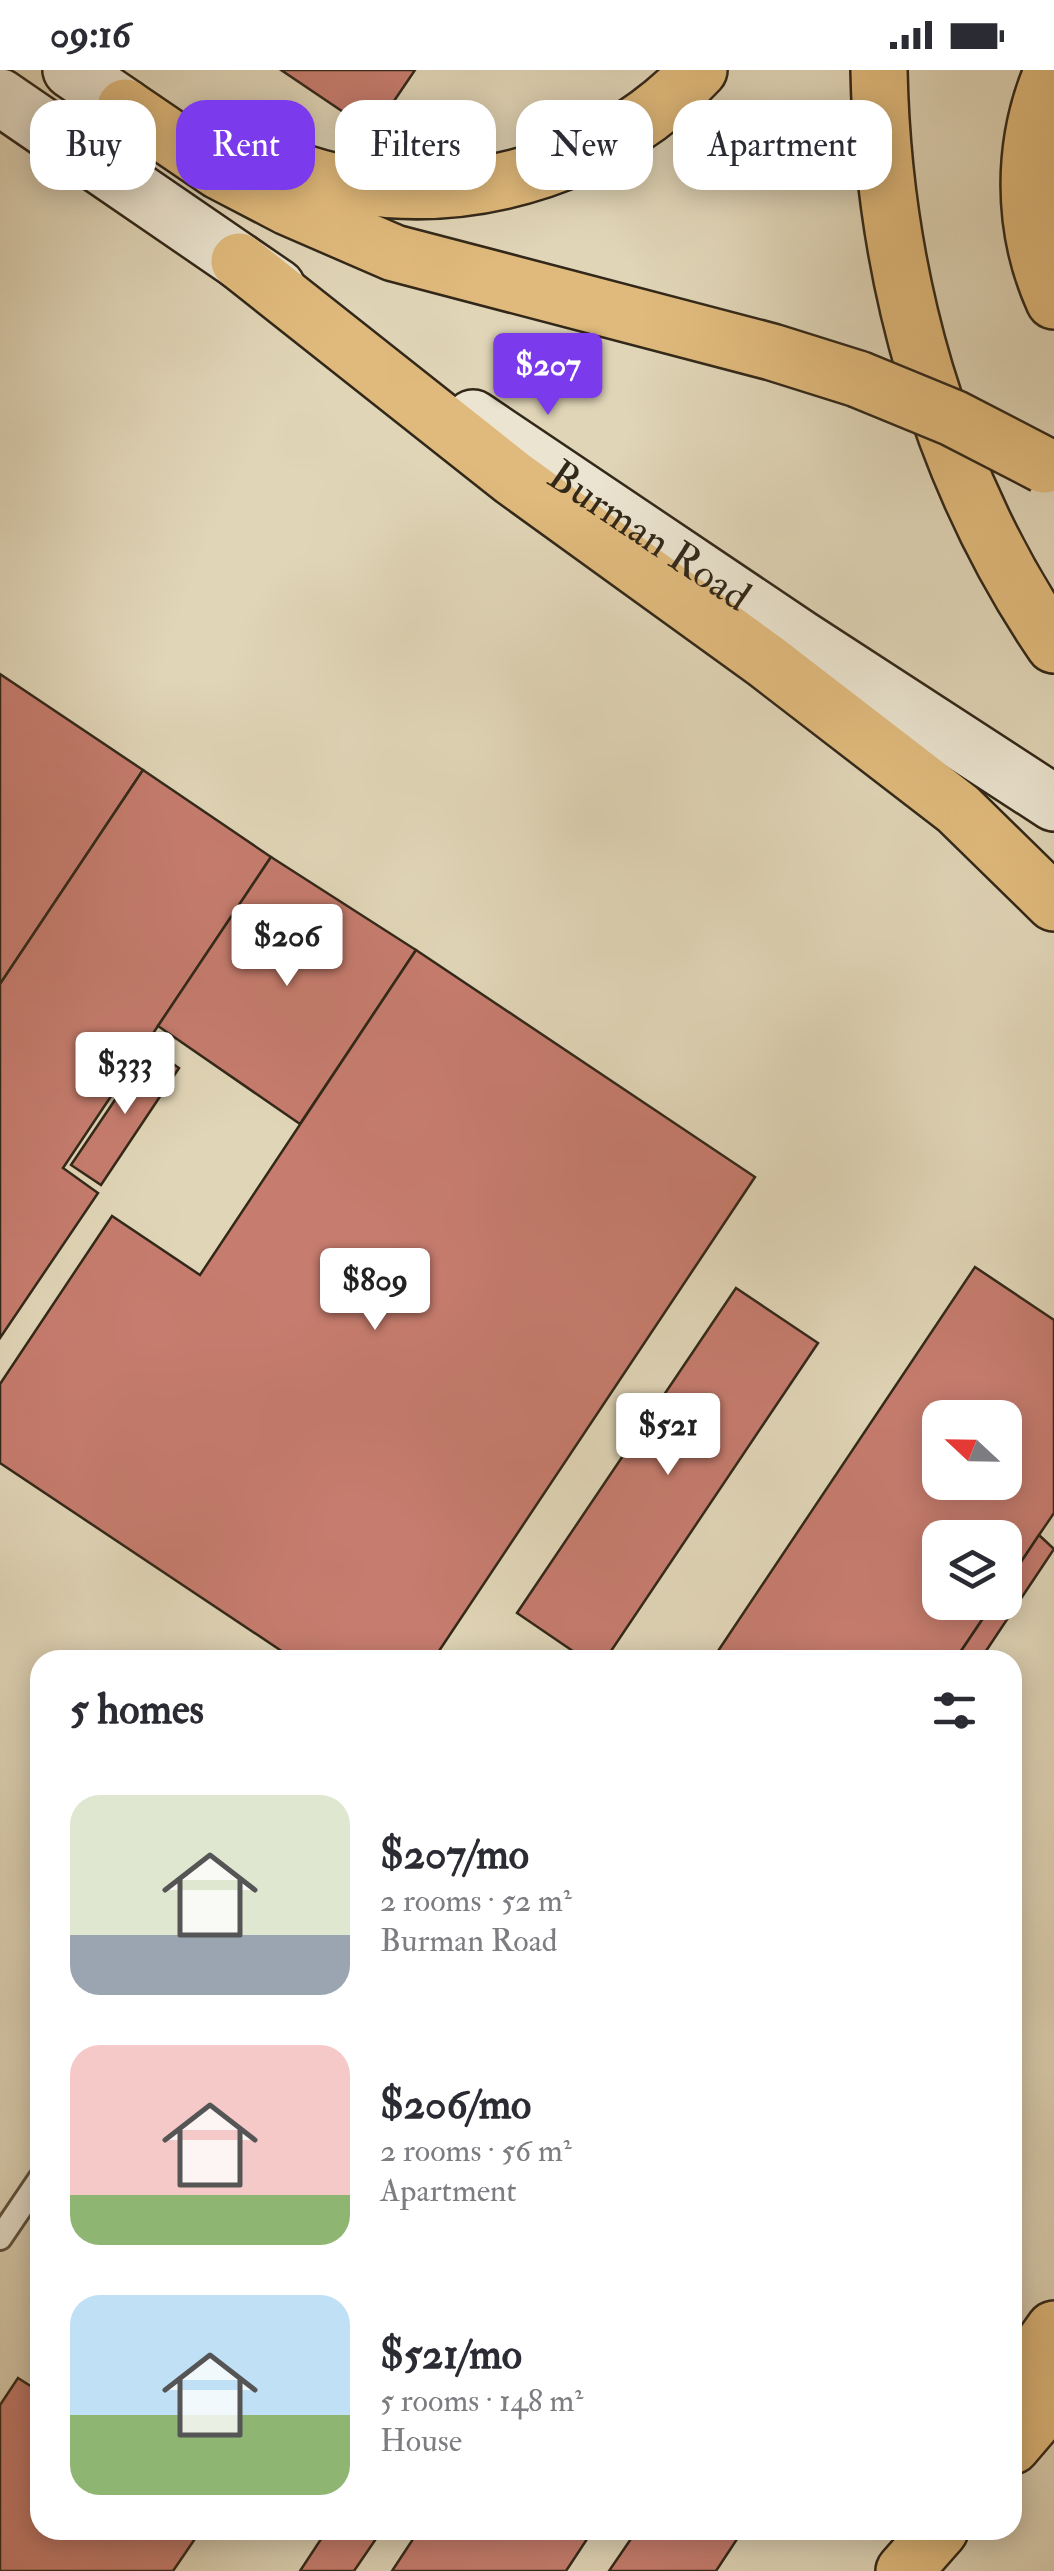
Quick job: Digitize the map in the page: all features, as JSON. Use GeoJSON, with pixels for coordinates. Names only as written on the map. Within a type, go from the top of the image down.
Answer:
{"type":"FeatureCollection","features":[{"type":"Feature","properties":{"kind":"highway"},"geometry":{"type":"LineString","coordinates":[[156,119],[354,186],[434,191],[526,175],[572,158],[644,119],[700,70]]}},
{"type":"Feature","properties":{"kind":"highway"},"geometry":{"type":"LineString","coordinates":[[880,70],[886,198],[923,372],[987,533],[1054,645]]}},
{"type":"Feature","properties":{"kind":"highway"},"geometry":{"type":"LineString","coordinates":[[1054,70],[1030,146],[1028,197],[1042,276],[1054,301]]}},
{"type":"Feature","properties":{"kind":"highway"},"geometry":{"type":"LineString","coordinates":[[156,128],[218,171],[288,208],[394,253],[772,352],[858,380],[953,418],[1049,468]]}},
{"type":"Feature","properties":{"kind":"highway"},"geometry":{"type":"LineString","coordinates":[[239,261],[513,478],[766,661],[958,809],[1054,903]]}},
{"type":"Feature","properties":{"kind":"highway"},"geometry":{"type":"LineString","coordinates":[[1022,2374],[1054,2329]]}},
{"type":"Feature","properties":{"kind":"highway"},"geometry":{"type":"LineString","coordinates":[[1022,2434],[1054,2397]]}},
{"type":"Feature","properties":{"kind":"highway"},"geometry":{"type":"LineString","coordinates":[[878,2571],[901,2540]]}},
{"type":"Feature","properties":{"kind":"highway"},"geometry":{"type":"LineString","coordinates":[[904,2571],[931,2540]]}},
{"type":"Feature","properties":{"kind":"main road"},"geometry":{"type":"LineString","coordinates":[[71,70],[115,100]]}},
{"type":"Feature","properties":{"kind":"main road","name":"Burman Road"},"geometry":{"type":"LineString","coordinates":[[0,97],[800,638],[1054,803]]}},
{"type":"Feature","properties":{"kind":"lane"},"geometry":{"type":"LineString","coordinates":[[0,2238],[30,2194]]}},
{"type":"Feature","properties":{"kind":"building"},"geometry":{"type":"Polygon","coordinates":[[[281,70],[415,70],[395,100],[335,100],[335,106],[281,70]]]}},
{"type":"Feature","properties":{"kind":"building"},"geometry":{"type":"Polygon","coordinates":[[[0,674],[143,770],[0,984],[0,674]]]}},
{"type":"Feature","properties":{"kind":"building"},"geometry":{"type":"Polygon","coordinates":[[[143,770],[271,857],[63,1168],[98,1193],[0,1338],[0,984],[143,770]]]}},
{"type":"Feature","properties":{"kind":"building"},"geometry":{"type":"Polygon","coordinates":[[[271,857],[416,950],[300,1124],[158,1026],[271,857]]]}},
{"type":"Feature","properties":{"kind":"building"},"geometry":{"type":"Polygon","coordinates":[[[416,950],[755,1177],[440,1650],[280,1650],[0,1463],[0,1384],[112,1216],[200,1275],[416,950]]]}},
{"type":"Feature","properties":{"kind":"building"},"geometry":{"type":"Polygon","coordinates":[[[150,1048],[179,1068],[101,1185],[71,1165],[150,1048]]]}},
{"type":"Feature","properties":{"kind":"building"},"geometry":{"type":"Polygon","coordinates":[[[975,1267],[1054,1320],[1054,1513],[1022,1561],[1022,1520],[922,1520],[922,1620],[982,1620],[962,1650],[719,1650],[975,1267]]]}},
{"type":"Feature","properties":{"kind":"building"},"geometry":{"type":"Polygon","coordinates":[[[736,1288],[818,1343],[612,1650],[571,1650],[517,1613],[736,1288]]]}},
{"type":"Feature","properties":{"kind":"building"},"geometry":{"type":"Polygon","coordinates":[[[1039,1535],[1054,1549],[1022,1597],[1022,1560],[1039,1535]]]}},
{"type":"Feature","properties":{"kind":"building"},"geometry":{"type":"Polygon","coordinates":[[[982,1620],[1007,1620],[987,1650],[962,1650],[982,1620]]]}},
{"type":"Feature","properties":{"kind":"building"},"geometry":{"type":"Polygon","coordinates":[[[18,2378],[30,2386],[30,2540],[194,2540],[173,2571],[0,2571],[0,2405],[18,2378]]]}},
{"type":"Feature","properties":{"kind":"building"},"geometry":{"type":"Polygon","coordinates":[[[320,2540],[375,2540],[354,2571],[300,2571],[320,2540]]]}},
{"type":"Feature","properties":{"kind":"building"},"geometry":{"type":"Polygon","coordinates":[[[412,2540],[586,2540],[566,2571],[392,2571],[412,2540]]]}},
{"type":"Feature","properties":{"kind":"building"},"geometry":{"type":"Polygon","coordinates":[[[630,2540],[736,2540],[716,2571],[609,2571],[630,2540]]]}}]}
